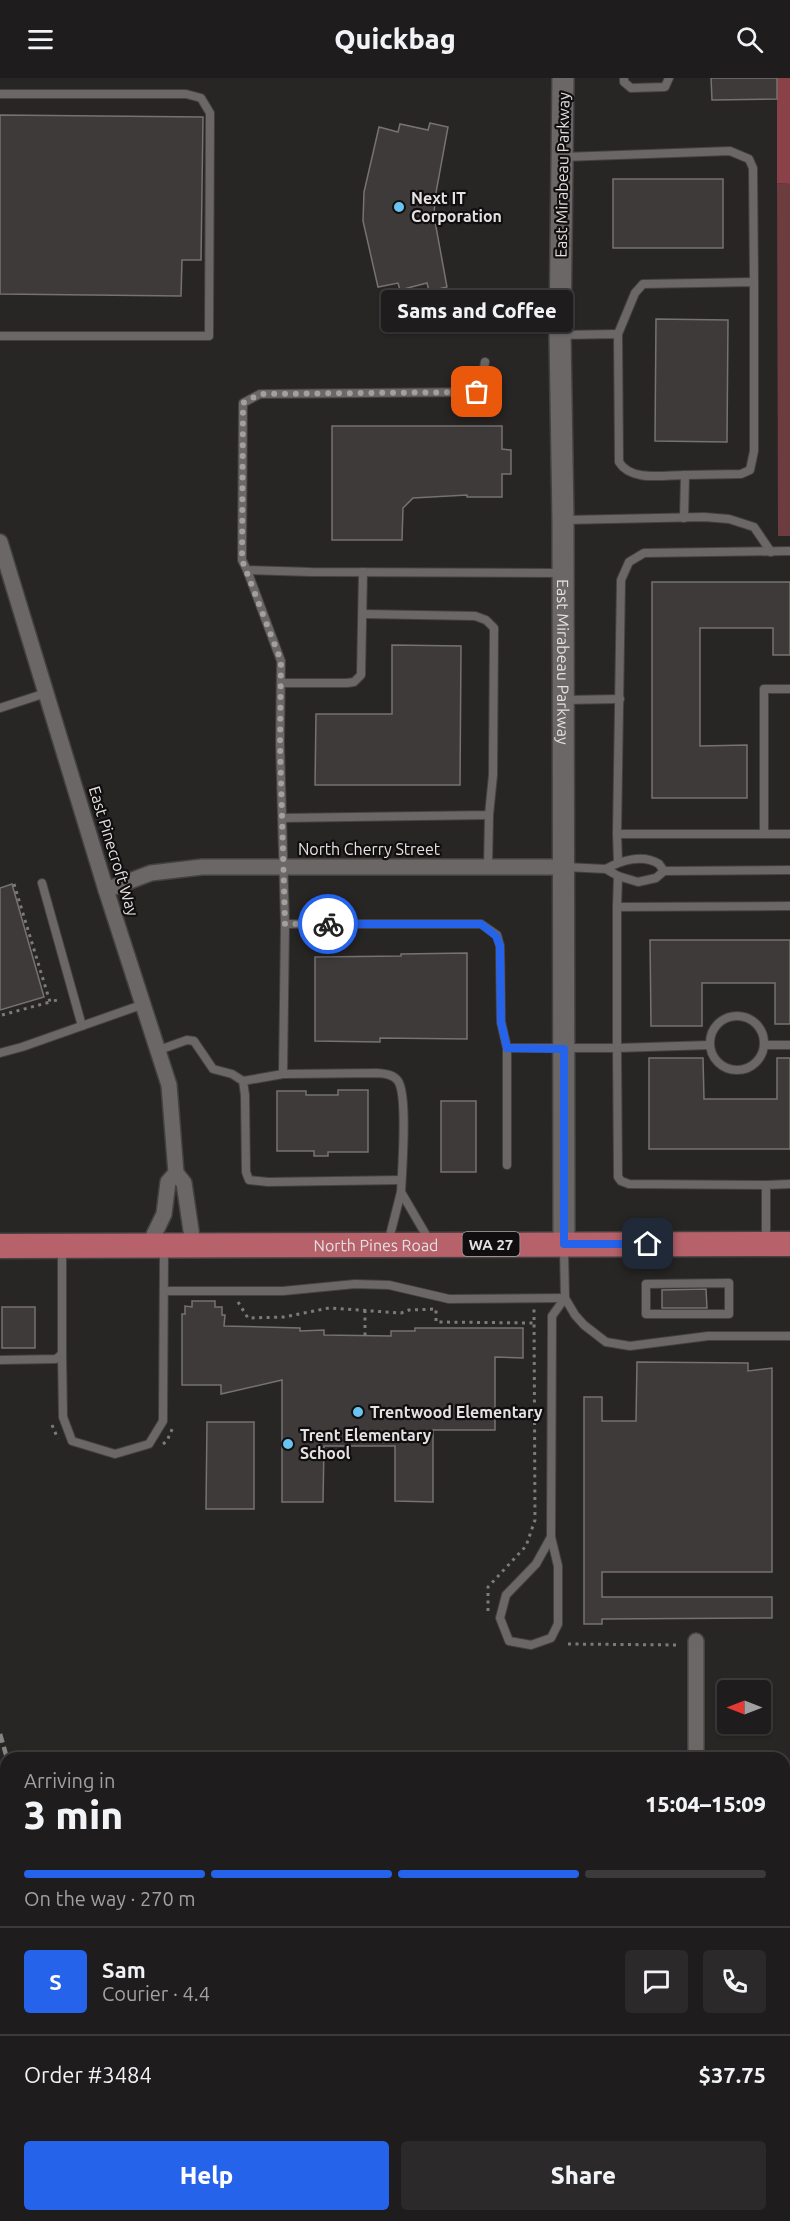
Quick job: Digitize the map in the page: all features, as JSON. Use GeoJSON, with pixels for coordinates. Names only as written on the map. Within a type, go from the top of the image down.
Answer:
{"type":"FeatureCollection","features":[{"type":"Feature","properties":{"kind":"main road","name":"North Pines Road"},"geometry":{"type":"LineString","coordinates":[[0,1246],[790,1244]]}},
{"type":"Feature","properties":{"kind":"street","name":"East Mirabeau Parkway"},"geometry":{"type":"LineString","coordinates":[[563,78],[560,335],[563,520],[564,1244]]}},
{"type":"Feature","properties":{"kind":"street","name":"East Pinecroft Way"},"geometry":{"type":"LineString","coordinates":[[1,547],[106,890],[169,1085],[176,1173],[184,1183],[193,1245]]}},
{"type":"Feature","properties":{"kind":"street","name":"North Cherry Street"},"geometry":{"type":"LineString","coordinates":[[106,890],[151,873],[202,867],[564,867]]}},
{"type":"Feature","properties":{"kind":"street","name":"East Pinecroft Way"},"geometry":{"type":"LineString","coordinates":[[156,1245],[164,1214],[168,1182],[176,1173]]}},
{"type":"Feature","properties":{"kind":"street"},"geometry":{"type":"LineString","coordinates":[[696,1643],[696,1752]]}},
{"type":"Feature","properties":{"kind":"lane"},"geometry":{"type":"LineString","coordinates":[[624,78],[624,82],[631,88],[665,87],[669,78]]}},
{"type":"Feature","properties":{"kind":"lane"},"geometry":{"type":"LineString","coordinates":[[0,94],[186,94],[201,98],[210,113],[209,336],[0,336]]}},
{"type":"Feature","properties":{"kind":"lane"},"geometry":{"type":"LineString","coordinates":[[563,157],[730,151],[749,159],[753,168],[754,282],[754,451],[750,470],[741,474],[635,475],[623,468],[619,462],[618,334],[635,293],[644,284],[754,282]]}},
{"type":"Feature","properties":{"kind":"lane"},"geometry":{"type":"LineString","coordinates":[[560,335],[618,334]]}},
{"type":"Feature","properties":{"kind":"lane"},"geometry":{"type":"LineString","coordinates":[[283,1074],[285,924],[281,661],[242,560],[243,403],[260,394],[477,392],[485,362]]}},
{"type":"Feature","properties":{"kind":"lane"},"geometry":{"type":"LineString","coordinates":[[684,518],[685,475]]}},
{"type":"Feature","properties":{"kind":"lane"},"geometry":{"type":"LineString","coordinates":[[563,520],[729,519],[754,527],[771,552]]}},
{"type":"Feature","properties":{"kind":"lane"},"geometry":{"type":"LineString","coordinates":[[618,862],[621,580],[629,562],[644,553],[790,551]]}},
{"type":"Feature","properties":{"kind":"lane"},"geometry":{"type":"LineString","coordinates":[[247,570],[563,573]]}},
{"type":"Feature","properties":{"kind":"lane"},"geometry":{"type":"LineString","coordinates":[[281,683],[354,682],[361,675],[363,572]]}},
{"type":"Feature","properties":{"kind":"lane"},"geometry":{"type":"LineString","coordinates":[[363,614],[475,616],[486,620],[494,628],[493,775],[489,815],[488,867]]}},
{"type":"Feature","properties":{"kind":"lane"},"geometry":{"type":"LineString","coordinates":[[764,834],[764,689],[790,689]]}},
{"type":"Feature","properties":{"kind":"lane"},"geometry":{"type":"LineString","coordinates":[[0,708],[46,693]]}},
{"type":"Feature","properties":{"kind":"lane"},"geometry":{"type":"LineString","coordinates":[[563,700],[620,699]]}},
{"type":"Feature","properties":{"kind":"lane"},"geometry":{"type":"LineString","coordinates":[[282,818],[489,815]]}},
{"type":"Feature","properties":{"kind":"lane"},"geometry":{"type":"LineString","coordinates":[[617,834],[790,834]]}},
{"type":"Feature","properties":{"kind":"lane"},"geometry":{"type":"LineString","coordinates":[[606,869],[618,862],[635,859],[654,861],[660,864],[664,871]]}},
{"type":"Feature","properties":{"kind":"lane"},"geometry":{"type":"LineString","coordinates":[[564,867],[606,869],[618,876],[638,882],[649,881],[664,871],[790,870]]}},
{"type":"Feature","properties":{"kind":"lane"},"geometry":{"type":"LineString","coordinates":[[618,876],[616,1173],[621,1181],[629,1184],[790,1184]]}},
{"type":"Feature","properties":{"kind":"lane"},"geometry":{"type":"LineString","coordinates":[[42,883],[82,1026]]}},
{"type":"Feature","properties":{"kind":"lane"},"geometry":{"type":"LineString","coordinates":[[617,907],[790,906]]}},
{"type":"Feature","properties":{"kind":"lane"},"geometry":{"type":"LineString","coordinates":[[285,924],[481,924],[496,936],[500,946],[501,1022],[507,1048],[507,1165]]}},
{"type":"Feature","properties":{"kind":"lane"},"geometry":{"type":"LineString","coordinates":[[0,1053],[144,1004]]}},
{"type":"Feature","properties":{"kind":"lane"},"geometry":{"type":"LineString","coordinates":[[738,1016],[754,1021],[760,1028],[765,1045],[758,1062],[742,1070],[732,1070],[717,1061],[710,1045],[714,1028],[721,1021],[738,1016]]}},
{"type":"Feature","properties":{"kind":"lane"},"geometry":{"type":"LineString","coordinates":[[159,1050],[187,1040],[194,1041],[213,1069],[232,1074],[243,1081],[283,1074],[377,1073],[391,1075],[399,1081],[403,1097],[401,1192],[387,1244]]}},
{"type":"Feature","properties":{"kind":"lane"},"geometry":{"type":"LineString","coordinates":[[507,1048],[564,1049],[710,1045]]}},
{"type":"Feature","properties":{"kind":"lane"},"geometry":{"type":"LineString","coordinates":[[765,1045],[790,1045]]}},
{"type":"Feature","properties":{"kind":"lane"},"geometry":{"type":"LineString","coordinates":[[243,1081],[246,1172],[249,1180],[268,1182],[401,1180]]}},
{"type":"Feature","properties":{"kind":"lane"},"geometry":{"type":"LineString","coordinates":[[766,1185],[766,1244]]}},
{"type":"Feature","properties":{"kind":"lane"},"geometry":{"type":"LineString","coordinates":[[401,1192],[431,1244]]}},
{"type":"Feature","properties":{"kind":"lane"},"geometry":{"type":"LineString","coordinates":[[564,1244],[565,1298],[584,1325],[606,1342],[616,1345],[639,1345],[708,1336],[790,1336]]}},
{"type":"Feature","properties":{"kind":"lane"},"geometry":{"type":"LineString","coordinates":[[62,1245],[63,1417],[72,1441],[115,1454],[149,1444],[163,1421],[164,1291],[156,1245]]}},
{"type":"Feature","properties":{"kind":"lane"},"geometry":{"type":"LineString","coordinates":[[729,1283],[729,1314],[646,1314],[646,1284],[729,1283]]}},
{"type":"Feature","properties":{"kind":"lane"},"geometry":{"type":"LineString","coordinates":[[164,1291],[283,1291],[354,1284],[389,1285],[448,1299],[565,1298]]}},
{"type":"Feature","properties":{"kind":"lane"},"geometry":{"type":"LineString","coordinates":[[551,1537],[536,1564],[506,1596],[500,1618],[509,1641],[531,1645],[551,1638],[558,1624],[558,1566],[551,1537],[552,1316],[565,1298]]}},
{"type":"Feature","properties":{"kind":"lane"},"geometry":{"type":"LineString","coordinates":[[0,1360],[56,1359],[62,1354]]}},
{"type":"Feature","properties":{"kind":"path"},"geometry":{"type":"LineString","coordinates":[[14,884],[50,1002]]}},
{"type":"Feature","properties":{"kind":"path"},"geometry":{"type":"LineString","coordinates":[[2,1015],[61,999]]}},
{"type":"Feature","properties":{"kind":"path"},"geometry":{"type":"LineString","coordinates":[[488,1611],[488,1587],[526,1546],[535,1520],[534,1298]]}},
{"type":"Feature","properties":{"kind":"path"},"geometry":{"type":"LineString","coordinates":[[233,1300],[239,1302],[248,1318],[284,1317],[329,1308],[401,1313],[409,1310],[436,1309],[436,1322],[534,1323]]}},
{"type":"Feature","properties":{"kind":"path"},"geometry":{"type":"LineString","coordinates":[[365,1310],[365,1335]]}},
{"type":"Feature","properties":{"kind":"path"},"geometry":{"type":"LineString","coordinates":[[161,1446],[173,1431],[174,1422]]}},
{"type":"Feature","properties":{"kind":"path"},"geometry":{"type":"LineString","coordinates":[[52,1425],[54,1434],[63,1445]]}},
{"type":"Feature","properties":{"kind":"path"},"geometry":{"type":"LineString","coordinates":[[568,1644],[696,1643]]}},
{"type":"Feature","properties":{"kind":"shaded area"},"geometry":{"type":"Polygon","coordinates":[[[777,78],[790,78],[790,184],[777,183],[777,78]]]}},
{"type":"Feature","properties":{"kind":"shaded area"},"geometry":{"type":"Polygon","coordinates":[[[777,183],[790,184],[790,536],[778,536],[777,183]]]}},
{"type":"Feature","properties":{"kind":"building"},"geometry":{"type":"Polygon","coordinates":[[[711,78],[777,78],[777,99],[712,100],[711,78]]]}},
{"type":"Feature","properties":{"kind":"building"},"geometry":{"type":"Polygon","coordinates":[[[0,115],[203,117],[201,260],[182,260],[181,296],[0,294],[0,115]]]}},
{"type":"Feature","properties":{"kind":"building","name":"Next IT Corporation"},"geometry":{"type":"Polygon","coordinates":[[[430,123],[448,127],[435,198],[434,216],[447,287],[429,291],[427,283],[400,290],[398,283],[378,287],[363,221],[364,192],[379,127],[398,132],[400,124],[428,130],[430,123]]]}},
{"type":"Feature","properties":{"kind":"building"},"geometry":{"type":"Polygon","coordinates":[[[613,179],[723,179],[723,248],[613,248],[613,179]]]}},
{"type":"Feature","properties":{"kind":"building"},"geometry":{"type":"Polygon","coordinates":[[[656,319],[728,320],[727,442],[655,441],[656,319]]]}},
{"type":"Feature","properties":{"kind":"building"},"geometry":{"type":"Polygon","coordinates":[[[332,426],[502,426],[502,449],[511,450],[511,474],[502,474],[502,497],[467,497],[467,495],[413,498],[403,508],[402,540],[332,540],[332,426]]]}},
{"type":"Feature","properties":{"kind":"building"},"geometry":{"type":"Polygon","coordinates":[[[652,582],[790,582],[790,655],[773,655],[773,628],[700,628],[700,746],[747,745],[747,798],[652,798],[652,582]]]}},
{"type":"Feature","properties":{"kind":"building"},"geometry":{"type":"Polygon","coordinates":[[[392,645],[461,646],[460,785],[315,785],[316,714],[392,714],[392,645]]]}},
{"type":"Feature","properties":{"kind":"building"},"geometry":{"type":"Polygon","coordinates":[[[12,884],[44,997],[0,1010],[0,888],[12,884]]]}},
{"type":"Feature","properties":{"kind":"building"},"geometry":{"type":"Polygon","coordinates":[[[650,940],[790,940],[790,1024],[775,1024],[775,983],[702,983],[702,1026],[651,1026],[650,940]]]}},
{"type":"Feature","properties":{"kind":"building"},"geometry":{"type":"Polygon","coordinates":[[[467,953],[467,1039],[380,1038],[380,1042],[315,1041],[315,957],[467,953]]]}},
{"type":"Feature","properties":{"kind":"building"},"geometry":{"type":"Polygon","coordinates":[[[649,1058],[703,1058],[704,1099],[777,1099],[777,1058],[790,1058],[790,1149],[649,1149],[649,1058]]]}},
{"type":"Feature","properties":{"kind":"building"},"geometry":{"type":"Polygon","coordinates":[[[338,1090],[368,1090],[368,1152],[328,1152],[328,1156],[314,1156],[314,1151],[277,1151],[277,1091],[306,1091],[306,1095],[338,1095],[338,1090]]]}},
{"type":"Feature","properties":{"kind":"building"},"geometry":{"type":"Polygon","coordinates":[[[441,1101],[476,1101],[476,1172],[441,1172],[441,1101]]]}},
{"type":"Feature","properties":{"kind":"building"},"geometry":{"type":"Polygon","coordinates":[[[706,1289],[707,1308],[662,1308],[662,1290],[706,1289]]]}},
{"type":"Feature","properties":{"kind":"building","name":"Trentwood Elementary"},"geometry":{"type":"Polygon","coordinates":[[[192,1301],[215,1301],[215,1307],[222,1307],[222,1315],[225,1315],[224,1326],[300,1328],[300,1331],[324,1330],[324,1335],[391,1336],[391,1331],[415,1331],[415,1328],[523,1328],[523,1358],[495,1357],[495,1430],[433,1430],[433,1502],[395,1501],[395,1446],[324,1446],[323,1502],[282,1502],[282,1380],[221,1394],[221,1385],[182,1385],[182,1314],[185,1314],[185,1306],[192,1307],[192,1301]]]}},
{"type":"Feature","properties":{"kind":"building"},"geometry":{"type":"Polygon","coordinates":[[[2,1307],[35,1307],[35,1348],[2,1348],[2,1307]]]}},
{"type":"Feature","properties":{"kind":"building"},"geometry":{"type":"Polygon","coordinates":[[[637,1362],[748,1363],[748,1371],[772,1368],[772,1572],[602,1572],[602,1597],[772,1597],[772,1618],[602,1619],[602,1624],[584,1624],[584,1397],[602,1397],[602,1421],[636,1421],[637,1362]]]}},
{"type":"Feature","properties":{"kind":"building"},"geometry":{"type":"Polygon","coordinates":[[[207,1422],[254,1422],[254,1509],[206,1509],[207,1422]]]}},
{"type":"Feature","properties":{"kind":"railway"},"geometry":{"type":"LineString","coordinates":[[0,1734],[5,1752]]}},
{"type":"Feature","properties":{"kind":"way so far"},"geometry":{"type":"LineString","coordinates":[[328,924],[285,924],[280,744],[281,661],[242,560],[243,403],[260,394],[477,392]]}},
{"type":"Feature","properties":{"kind":"place","name":"Next IT Corporation"},"geometry":{"type":"Point","coordinates":[399,207]}},
{"type":"Feature","properties":{"kind":"place","name":"Sams and Coffee"},"geometry":{"type":"Point","coordinates":[477,392]}},
{"type":"Feature","properties":{"kind":"place","name":"Trentwood Elementary"},"geometry":{"type":"Point","coordinates":[358,1412]}},
{"type":"Feature","properties":{"kind":"place","name":"Trent Elementary School"},"geometry":{"type":"Point","coordinates":[288,1444]}},
{"type":"Feature","properties":{"kind":"route"},"geometry":{"type":"LineString","coordinates":[[328,924],[481,924],[491,930],[500,946],[501,1022],[507,1048],[564,1049],[564,1244],[648,1244]]}}]}
